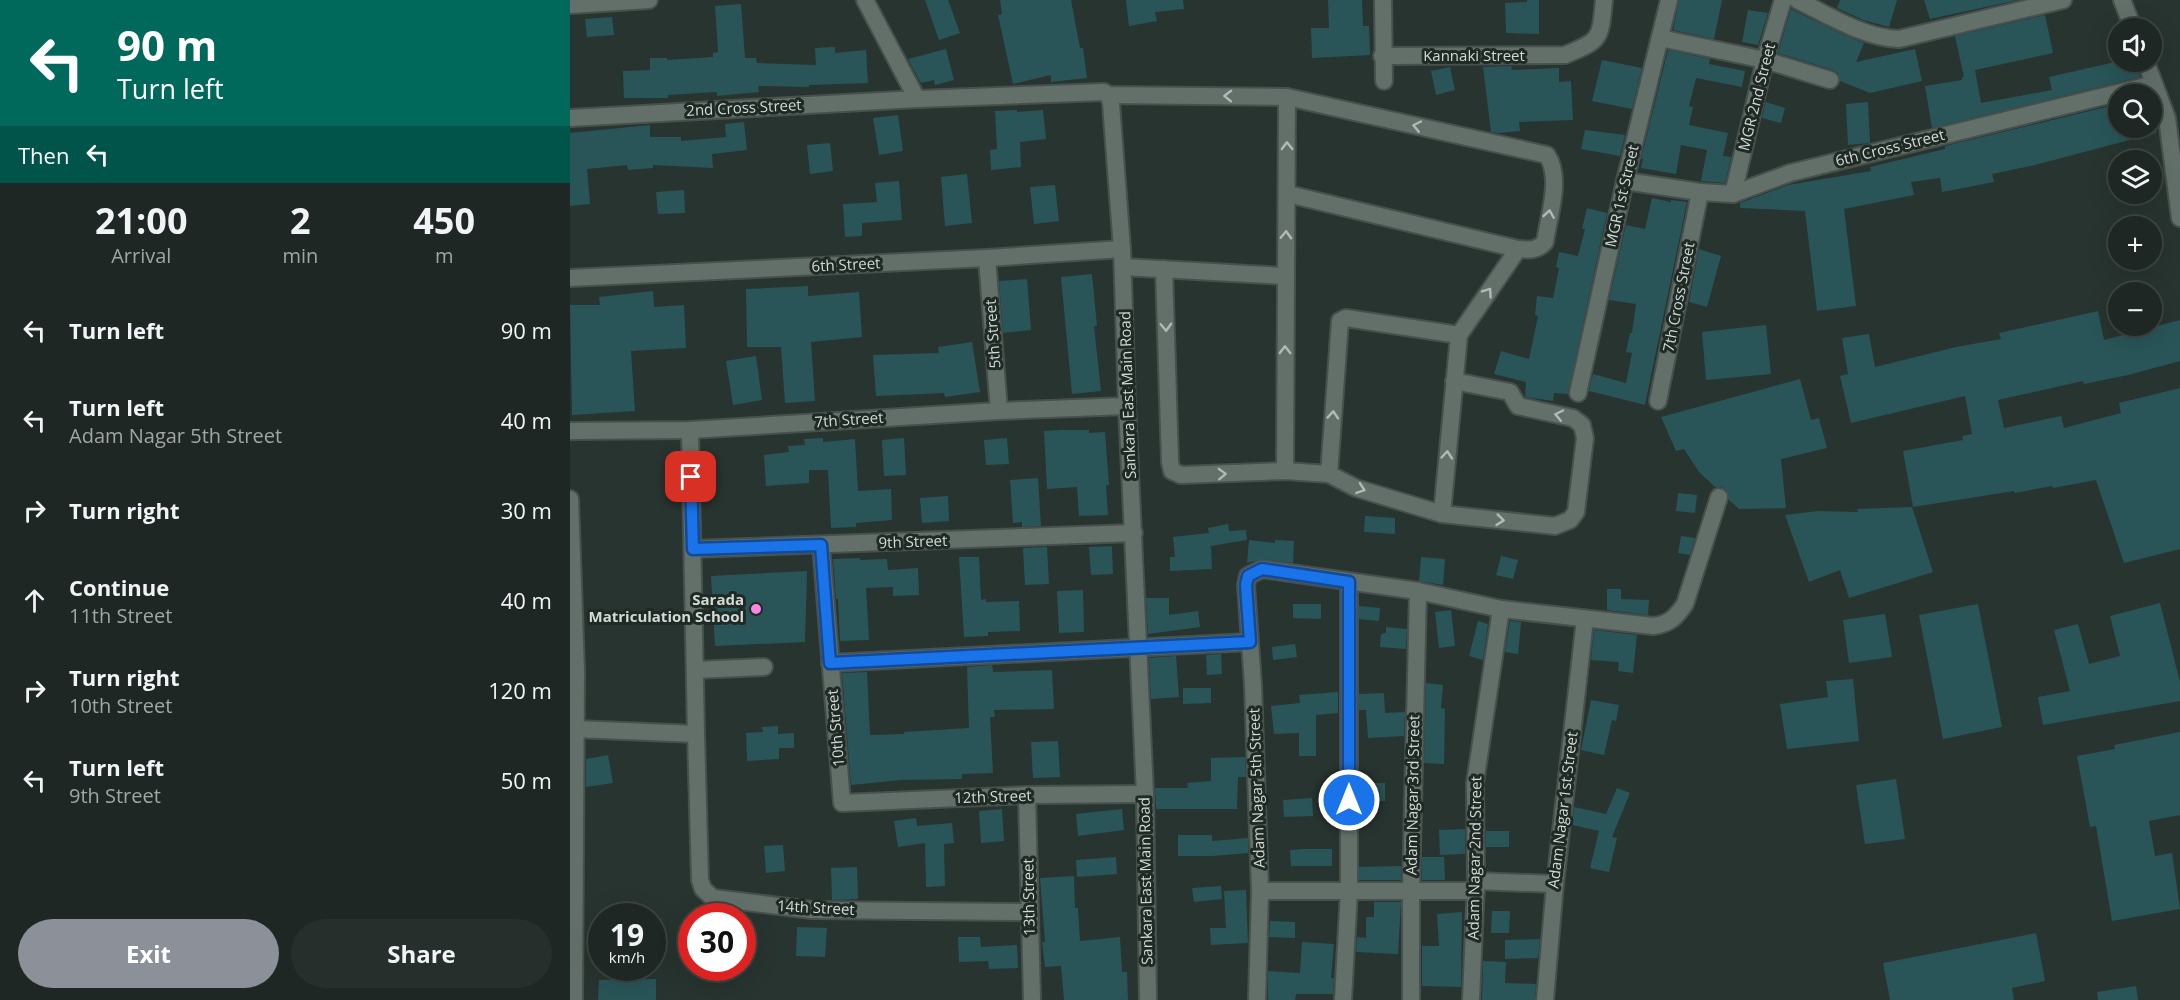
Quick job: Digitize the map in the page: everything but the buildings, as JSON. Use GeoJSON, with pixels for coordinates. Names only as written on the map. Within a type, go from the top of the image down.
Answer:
{"type":"FeatureCollection","features":[{"type":"Feature","properties":{"kind":"street"},"geometry":{"type":"LineString","coordinates":[[570,5],[649,0]]}},
{"type":"Feature","properties":{"kind":"street"},"geometry":{"type":"LineString","coordinates":[[866,0],[917,99],[1104,92],[1109,95],[1287,98],[1547,154],[1554,164],[1554,185],[1545,242],[1531,251],[1288,194]]}},
{"type":"Feature","properties":{"kind":"street"},"geometry":{"type":"LineString","coordinates":[[1383,0],[1384,81]]}},
{"type":"Feature","properties":{"kind":"street","name":"Kannaki Street"},"geometry":{"type":"LineString","coordinates":[[1382,56],[1565,55],[1592,44],[1597,38],[1604,0]]}},
{"type":"Feature","properties":{"kind":"street","name":"MGR 1st Street"},"geometry":{"type":"LineString","coordinates":[[1578,393],[1625,181],[1669,0]]}},
{"type":"Feature","properties":{"kind":"street","name":"MGR 2nd Street"},"geometry":{"type":"LineString","coordinates":[[1733,194],[1765,60],[1783,0]]}},
{"type":"Feature","properties":{"kind":"street"},"geometry":{"type":"LineString","coordinates":[[1797,0],[1853,27],[1887,39],[1899,39],[2063,0]]}},
{"type":"Feature","properties":{"kind":"street"},"geometry":{"type":"LineString","coordinates":[[2121,0],[2129,18]]}},
{"type":"Feature","properties":{"kind":"street"},"geometry":{"type":"LineString","coordinates":[[1660,38],[1765,60],[1830,80]]}},
{"type":"Feature","properties":{"kind":"street"},"geometry":{"type":"LineString","coordinates":[[2150,72],[2154,84]]}},
{"type":"Feature","properties":{"kind":"street","name":"Sankara East Main Road"},"geometry":{"type":"LineString","coordinates":[[1109,95],[1112,103],[1123,267],[1127,406],[1145,794],[1148,1000]]}},
{"type":"Feature","properties":{"kind":"street","name":"6th Cross Street"},"geometry":{"type":"LineString","coordinates":[[1625,181],[1700,192],[1733,194],[1790,173],[2108,95]]}},
{"type":"Feature","properties":{"kind":"street"},"geometry":{"type":"LineString","coordinates":[[1285,471],[1284,276],[1288,194],[1287,98]]}},
{"type":"Feature","properties":{"kind":"street","name":"2nd Cross Street"},"geometry":{"type":"LineString","coordinates":[[570,118],[917,99]]}},
{"type":"Feature","properties":{"kind":"street"},"geometry":{"type":"LineString","coordinates":[[2162,105],[2167,118],[2180,218]]}},
{"type":"Feature","properties":{"kind":"street","name":"7th Cross Street"},"geometry":{"type":"LineString","coordinates":[[1658,401],[1700,192]]}},
{"type":"Feature","properties":{"kind":"street","name":"6th Street"},"geometry":{"type":"LineString","coordinates":[[570,279],[1122,249]]}},
{"type":"Feature","properties":{"kind":"street"},"geometry":{"type":"LineString","coordinates":[[1442,514],[1459,335],[1518,249]]}},
{"type":"Feature","properties":{"kind":"street","name":"5th Street"},"geometry":{"type":"LineString","coordinates":[[987,258],[999,411]]}},
{"type":"Feature","properties":{"kind":"street"},"geometry":{"type":"LineString","coordinates":[[1123,267],[1284,276]]}},
{"type":"Feature","properties":{"kind":"street"},"geometry":{"type":"LineString","coordinates":[[1164,269],[1170,462],[1172,471],[1181,475],[1285,471],[1329,474],[1356,488],[1442,514],[1555,526],[1570,520],[1576,512],[1585,438],[1582,425],[1573,418],[1518,406],[1510,392],[1454,381]]}},
{"type":"Feature","properties":{"kind":"street"},"geometry":{"type":"LineString","coordinates":[[1329,474],[1340,321],[1346,318],[1459,335]]}},
{"type":"Feature","properties":{"kind":"street","name":"7th Street"},"geometry":{"type":"LineString","coordinates":[[570,431],[690,430],[999,411],[1127,406]]}},
{"type":"Feature","properties":{"kind":"street","name":"14th Street"},"geometry":{"type":"LineString","coordinates":[[690,430],[700,880],[704,889],[713,898],[812,910],[1029,912]]}},
{"type":"Feature","properties":{"kind":"street"},"geometry":{"type":"LineString","coordinates":[[1343,1000],[1349,891],[1349,582],[1418,591],[1501,609],[1585,620],[1653,626],[1666,624],[1675,618],[1685,604],[1719,497]]}},
{"type":"Feature","properties":{"kind":"street"},"geometry":{"type":"LineString","coordinates":[[570,499],[576,671],[574,1000]]}},
{"type":"Feature","properties":{"kind":"street","name":"9th Street"},"geometry":{"type":"LineString","coordinates":[[693,549],[1134,533]]}},
{"type":"Feature","properties":{"kind":"street","name":"10th Street"},"geometry":{"type":"LineString","coordinates":[[821,545],[842,803]]}},
{"type":"Feature","properties":{"kind":"street","name":"Adam Nagar 5th Street"},"geometry":{"type":"LineString","coordinates":[[1257,1000],[1260,891],[1246,585],[1248,576],[1262,569],[1349,582]]}},
{"type":"Feature","properties":{"kind":"street","name":"Adam Nagar 3rd Street"},"geometry":{"type":"LineString","coordinates":[[1411,1000],[1411,891],[1418,591]]}},
{"type":"Feature","properties":{"kind":"street","name":"Adam Nagar 2nd Street"},"geometry":{"type":"LineString","coordinates":[[1471,1000],[1476,886],[1475,783],[1501,609]]}},
{"type":"Feature","properties":{"kind":"street","name":"Adam Nagar 1st Street"},"geometry":{"type":"LineString","coordinates":[[1545,1000],[1555,884],[1585,620]]}},
{"type":"Feature","properties":{"kind":"street"},"geometry":{"type":"LineString","coordinates":[[830,663],[1250,642]]}},
{"type":"Feature","properties":{"kind":"street"},"geometry":{"type":"LineString","coordinates":[[695,670],[764,667]]}},
{"type":"Feature","properties":{"kind":"street"},"geometry":{"type":"LineString","coordinates":[[576,729],[696,734]]}},
{"type":"Feature","properties":{"kind":"street","name":"12th Street"},"geometry":{"type":"LineString","coordinates":[[842,803],[1027,795],[1145,794]]}},
{"type":"Feature","properties":{"kind":"street","name":"13th Street"},"geometry":{"type":"LineString","coordinates":[[1027,795],[1032,1000]]}},
{"type":"Feature","properties":{"kind":"street"},"geometry":{"type":"LineString","coordinates":[[1260,891],[1411,891],[1476,886],[1555,884]]}},
{"type":"Feature","properties":{"kind":"place","name":"Sarada Matriculation School"},"geometry":{"type":"Point","coordinates":[756,609]}},
{"type":"Feature","properties":{"kind":"route"},"geometry":{"type":"LineString","coordinates":[[691,477],[693,549],[821,545],[830,663],[1250,642],[1246,585],[1248,576],[1262,569],[1349,582],[1349,800]]}}]}
